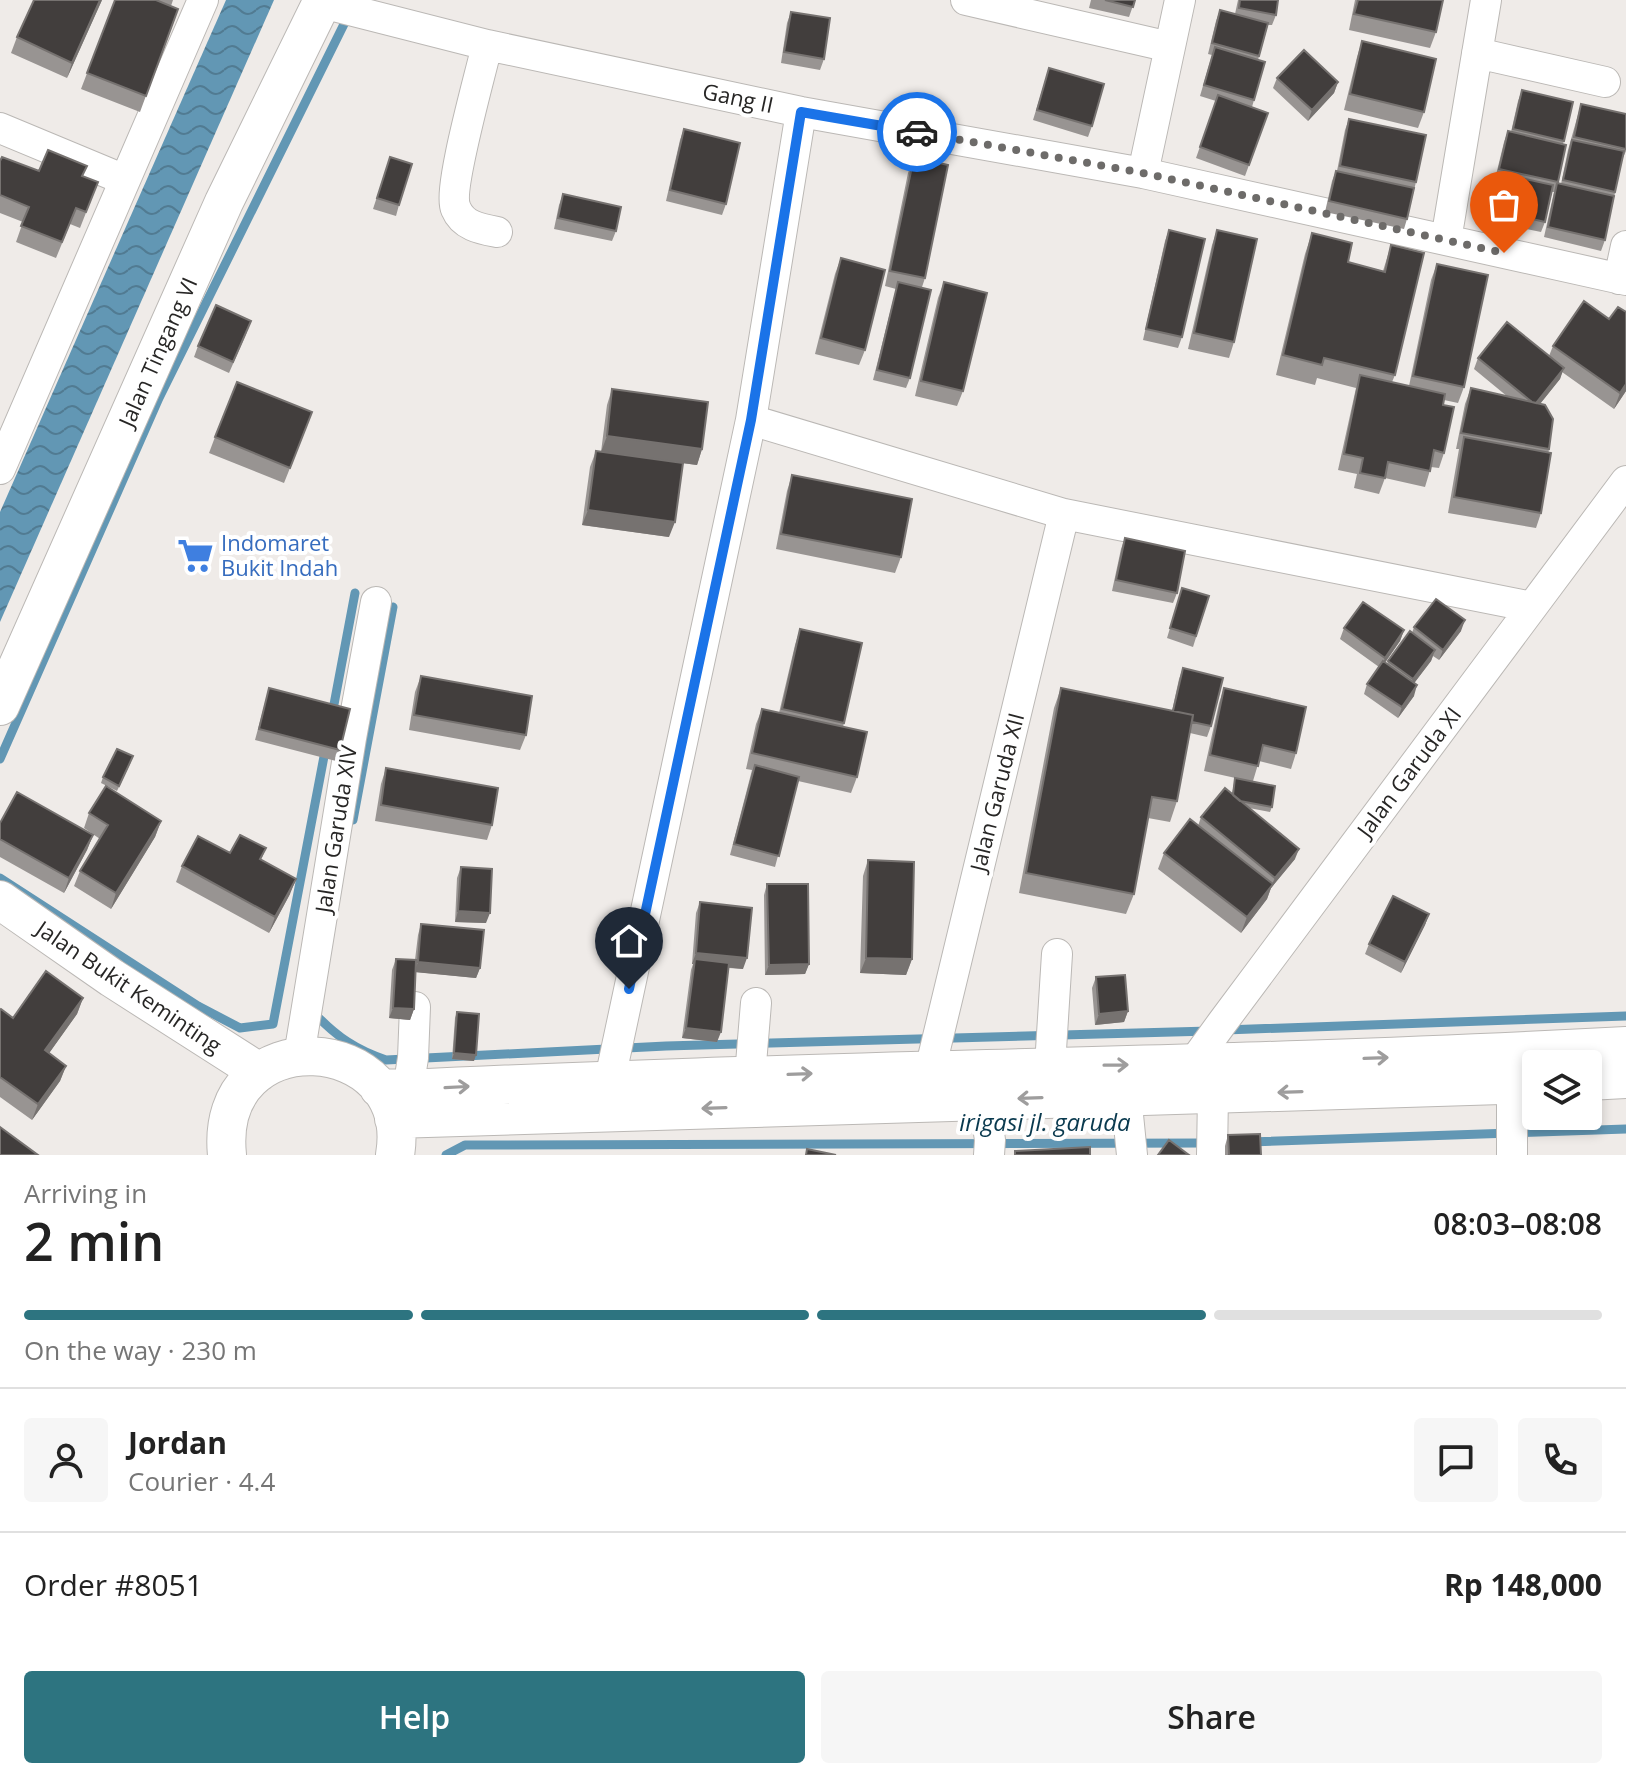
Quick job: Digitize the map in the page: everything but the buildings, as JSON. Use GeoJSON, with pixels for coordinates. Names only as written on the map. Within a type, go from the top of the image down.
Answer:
{"type":"FeatureCollection","features":[{"type":"Feature","properties":{"kind":"main road","name":"Jalan Tingang VI"},"geometry":{"type":"LineString","coordinates":[[0,706],[224,202],[322,2]]}},
{"type":"Feature","properties":{"kind":"main road","name":"Jalan Bukit Keminting"},"geometry":{"type":"LineString","coordinates":[[0,900],[112,978],[259,1072]]}},
{"type":"Feature","properties":{"kind":"main road"},"geometry":{"type":"LineString","coordinates":[[227,1155],[226,1136],[232,1109],[246,1085],[259,1072],[285,1059],[299,1056],[334,1058],[351,1065],[394,1113],[1126,1095],[1198,1084],[1435,1071],[1626,1046]]}},
{"type":"Feature","properties":{"kind":"main road"},"geometry":{"type":"LineString","coordinates":[[394,1113],[610,1079],[1050,1066],[1198,1084]]}},
{"type":"Feature","properties":{"kind":"main road"},"geometry":{"type":"LineString","coordinates":[[1435,1071],[1516,1116]]}},
{"type":"Feature","properties":{"kind":"main road"},"geometry":{"type":"LineString","coordinates":[[1602,1080],[1626,1079]]}},
{"type":"Feature","properties":{"kind":"street"},"geometry":{"type":"LineString","coordinates":[[0,469],[203,0]]}},
{"type":"Feature","properties":{"kind":"street"},"geometry":{"type":"LineString","coordinates":[[966,0],[1170,47]]}},
{"type":"Feature","properties":{"kind":"street"},"geometry":{"type":"LineString","coordinates":[[1143,173],[1180,0]]}},
{"type":"Feature","properties":{"kind":"street"},"geometry":{"type":"LineString","coordinates":[[1446,240],[1486,0]]}},
{"type":"Feature","properties":{"kind":"street","name":"Gang II"},"geometry":{"type":"LineString","coordinates":[[322,2],[487,45],[801,112],[1143,173],[1623,279]]}},
{"type":"Feature","properties":{"kind":"street"},"geometry":{"type":"LineString","coordinates":[[487,45],[456,181],[454,206],[461,218],[477,228],[497,232]]}},
{"type":"Feature","properties":{"kind":"street"},"geometry":{"type":"LineString","coordinates":[[1477,53],[1605,82]]}},
{"type":"Feature","properties":{"kind":"street"},"geometry":{"type":"LineString","coordinates":[[610,1079],[751,420],[801,112]]}},
{"type":"Feature","properties":{"kind":"street"},"geometry":{"type":"LineString","coordinates":[[0,128],[125,180]]}},
{"type":"Feature","properties":{"kind":"street"},"geometry":{"type":"LineString","coordinates":[[1623,279],[1626,246]]}},
{"type":"Feature","properties":{"kind":"street"},"geometry":{"type":"LineString","coordinates":[[751,420],[1064,514],[1532,607]]}},
{"type":"Feature","properties":{"kind":"street","name":"Jalan Garuda XI"},"geometry":{"type":"LineString","coordinates":[[1198,1084],[1532,607],[1626,481]]}},
{"type":"Feature","properties":{"kind":"street","name":"Jalan Garuda XII"},"geometry":{"type":"LineString","coordinates":[[930,1070],[1064,514]]}},
{"type":"Feature","properties":{"kind":"street","name":"Jalan Garuda XIV"},"geometry":{"type":"LineString","coordinates":[[299,1056],[376,602]]}},
{"type":"Feature","properties":{"kind":"street"},"geometry":{"type":"LineString","coordinates":[[1050,1066],[1057,954]]}},
{"type":"Feature","properties":{"kind":"street"},"geometry":{"type":"LineString","coordinates":[[750,1076],[756,1003]]}},
{"type":"Feature","properties":{"kind":"street"},"geometry":{"type":"LineString","coordinates":[[394,1113],[413,1058],[415,1007]]}},
{"type":"Feature","properties":{"kind":"street"},"geometry":{"type":"LineString","coordinates":[[1198,1084],[1212,1148]]}},
{"type":"Feature","properties":{"kind":"street"},"geometry":{"type":"LineString","coordinates":[[1126,1095],[1132,1148]]}},
{"type":"Feature","properties":{"kind":"street"},"geometry":{"type":"LineString","coordinates":[[984,1099],[989,1147]]}},
{"type":"Feature","properties":{"kind":"water"},"geometry":{"type":"Polygon","coordinates":[[[226,0],[274,0],[0,622],[0,512],[226,0]]]}},
{"type":"Feature","properties":{"kind":"waterway"},"geometry":{"type":"LineString","coordinates":[[0,759],[159,398],[349,14]]}},
{"type":"Feature","properties":{"kind":"waterway"},"geometry":{"type":"LineString","coordinates":[[332,715],[355,593]]}},
{"type":"Feature","properties":{"kind":"waterway"},"geometry":{"type":"LineString","coordinates":[[353,820],[393,607]]}},
{"type":"Feature","properties":{"kind":"waterway"},"geometry":{"type":"LineString","coordinates":[[0,878],[198,1006],[240,1028],[273,1024],[326,746]]}},
{"type":"Feature","properties":{"kind":"waterway"},"geometry":{"type":"LineString","coordinates":[[316,1011],[315,1014],[339,1036],[365,1052],[386,1060],[666,1046],[1210,1031]]}},
{"type":"Feature","properties":{"kind":"waterway"},"geometry":{"type":"LineString","coordinates":[[1225,1030],[1626,1016]]}},
{"type":"Feature","properties":{"kind":"waterway","name":"irigasi jl. garuda"},"geometry":{"type":"LineString","coordinates":[[1250,1142],[1626,1129]]}},
{"type":"Feature","properties":{"kind":"waterway","name":"irigasi jl. garuda"},"geometry":{"type":"LineString","coordinates":[[446,1155],[465,1145],[1207,1143]]}},
{"type":"Feature","properties":{"kind":"way so far"},"geometry":{"type":"LineString","coordinates":[[917,132],[1143,173],[1504,253]]}},
{"type":"Feature","properties":{"kind":"place","name":"Indomaret Bukit Indah"},"geometry":{"type":"Point","coordinates":[195,556]}},
{"type":"Feature","properties":{"kind":"route"},"geometry":{"type":"LineString","coordinates":[[629,989],[751,420],[801,112],[917,132]]}}]}
